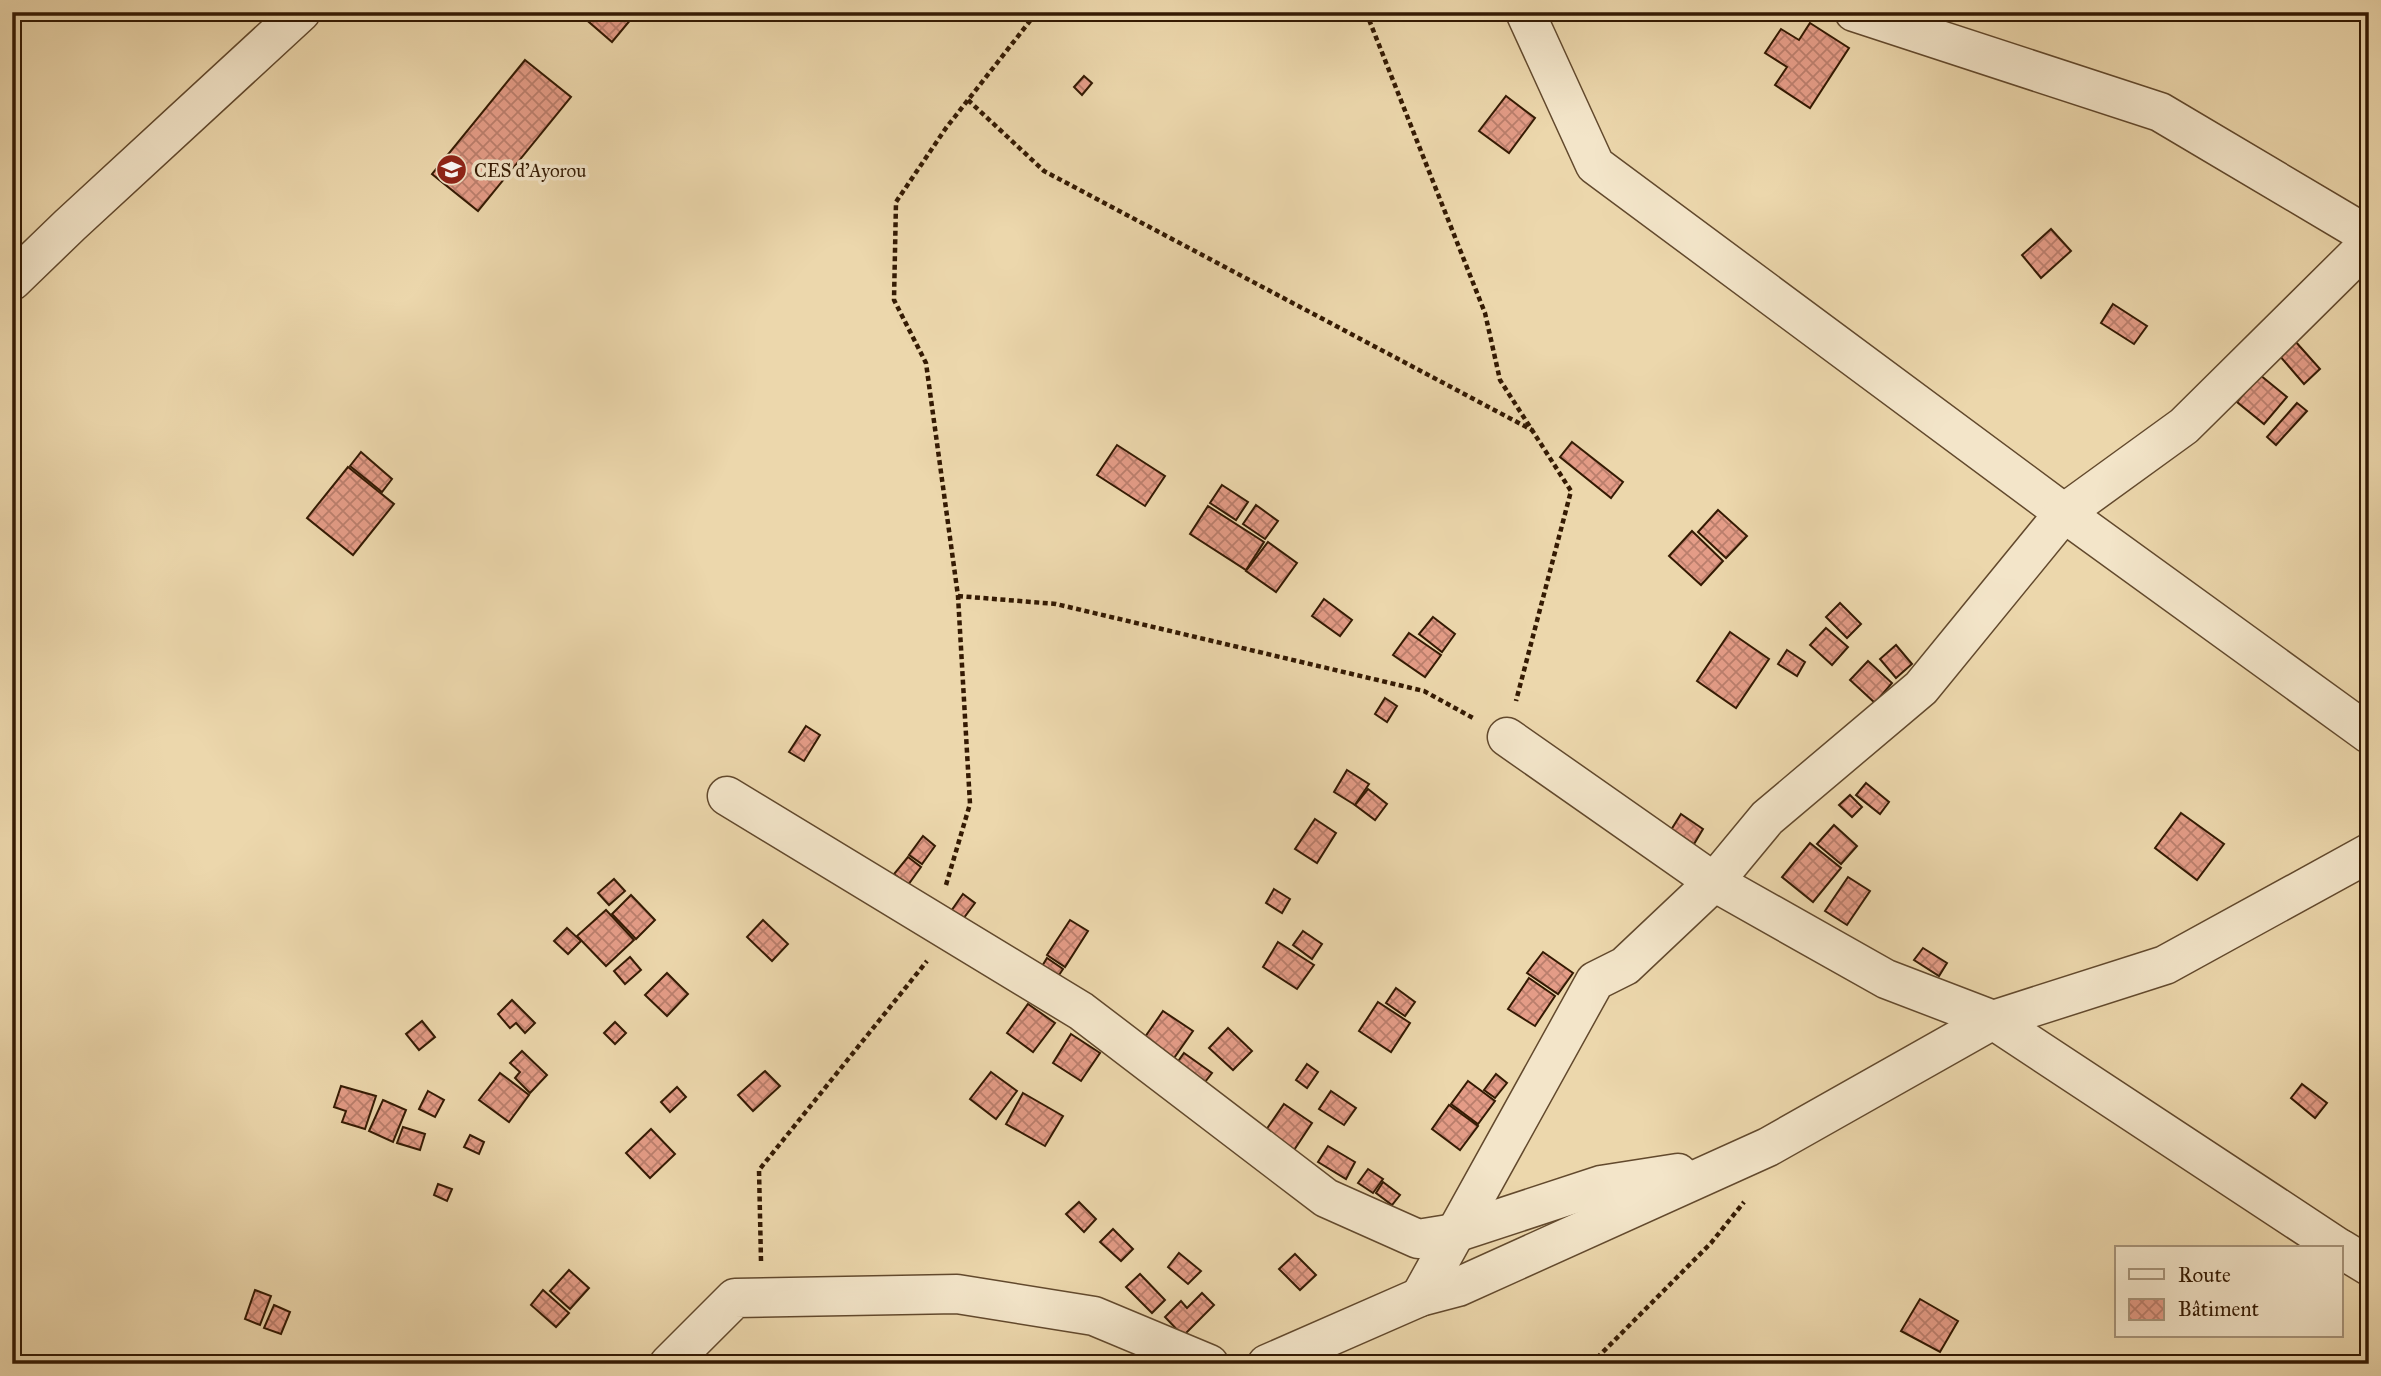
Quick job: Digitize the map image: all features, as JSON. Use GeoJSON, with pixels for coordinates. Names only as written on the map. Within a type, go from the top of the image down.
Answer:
{"type":"FeatureCollection","features":[{"type":"Feature","properties":{"kind":"street"},"geometry":{"type":"LineString","coordinates":[[12,281],[301,12]]}},
{"type":"Feature","properties":{"kind":"street"},"geometry":{"type":"LineString","coordinates":[[1525,12],[1595,165],[2064,513],[2369,734]]}},
{"type":"Feature","properties":{"kind":"street"},"geometry":{"type":"LineString","coordinates":[[1854,12],[2160,112],[2369,236]]}},
{"type":"Feature","properties":{"kind":"street"},"geometry":{"type":"LineString","coordinates":[[1420,1297],[1595,981],[1625,966],[1714,882],[1768,818],[1921,688],[2064,513],[2185,426],[2369,243]]}},
{"type":"Feature","properties":{"kind":"street"},"geometry":{"type":"LineString","coordinates":[[1507,737],[1714,882],[1886,979],[1993,1020],[2335,1246]]}},
{"type":"Feature","properties":{"kind":"street"},"geometry":{"type":"LineString","coordinates":[[727,796],[1081,1011],[1326,1198],[1418,1239],[1455,1233],[1601,1185],[1729,1165]]}},
{"type":"Feature","properties":{"kind":"street"},"geometry":{"type":"LineString","coordinates":[[1267,1364],[1420,1297],[1458,1287],[1768,1147],[1993,1020],[2165,965],[2369,853]]}},
{"type":"Feature","properties":{"kind":"street"},"geometry":{"type":"LineString","coordinates":[[2342,1250],[2369,1266]]}},
{"type":"Feature","properties":{"kind":"street"},"geometry":{"type":"LineString","coordinates":[[669,1364],[734,1298],[957,1294],[1094,1316],[1209,1364]]}},
{"type":"Feature","properties":{"kind":"path"},"geometry":{"type":"LineString","coordinates":[[761,1298],[759,1170],[927,961],[935,923],[970,804],[958,596],[926,363],[894,300],[896,202],[946,128],[1037,12]]}},
{"type":"Feature","properties":{"kind":"path"},"geometry":{"type":"LineString","coordinates":[[958,596],[1056,604],[1424,691],[1507,737],[1571,491],[1500,380],[1485,313],[1366,12]]}},
{"type":"Feature","properties":{"kind":"path"},"geometry":{"type":"LineString","coordinates":[[968,100],[1044,171],[1533,430]]}},
{"type":"Feature","properties":{"kind":"path"},"geometry":{"type":"LineString","coordinates":[[1591,1364],[1711,1243],[1745,1201]]}},
{"type":"Feature","properties":{"kind":"building"},"geometry":{"type":"Polygon","coordinates":[[[585,12],[637,12],[612,42],[582,16],[585,12]]]}},
{"type":"Feature","properties":{"kind":"building"},"geometry":{"type":"Polygon","coordinates":[[[1810,23],[1849,48],[1810,108],[1775,85],[1787,67],[1765,53],[1781,29],[1799,40],[1810,23]]]}},
{"type":"Feature","properties":{"kind":"building"},"geometry":{"type":"Polygon","coordinates":[[[525,60],[571,97],[478,211],[432,174],[525,60]]]}},
{"type":"Feature","properties":{"kind":"building"},"geometry":{"type":"Polygon","coordinates":[[[1084,76],[1092,83],[1082,95],[1074,87],[1084,76]]]}},
{"type":"Feature","properties":{"kind":"building"},"geometry":{"type":"Polygon","coordinates":[[[1506,96],[1535,118],[1509,153],[1479,131],[1506,96]]]}},
{"type":"Feature","properties":{"kind":"building"},"geometry":{"type":"Polygon","coordinates":[[[2051,229],[2071,251],[2041,278],[2022,255],[2051,229]]]}},
{"type":"Feature","properties":{"kind":"building"},"geometry":{"type":"Polygon","coordinates":[[[2113,304],[2147,326],[2134,344],[2101,323],[2113,304]]]}},
{"type":"Feature","properties":{"kind":"building"},"geometry":{"type":"Polygon","coordinates":[[[2295,341],[2320,369],[2304,384],[2279,355],[2295,341]]]}},
{"type":"Feature","properties":{"kind":"building"},"geometry":{"type":"Polygon","coordinates":[[[2260,375],[2287,397],[2264,424],[2237,402],[2260,375]]]}},
{"type":"Feature","properties":{"kind":"building"},"geometry":{"type":"Polygon","coordinates":[[[2297,403],[2307,411],[2276,445],[2267,437],[2297,403]]]}},
{"type":"Feature","properties":{"kind":"building"},"geometry":{"type":"Polygon","coordinates":[[[1572,442],[1623,482],[1611,498],[1560,457],[1572,442]]]}},
{"type":"Feature","properties":{"kind":"building"},"geometry":{"type":"Polygon","coordinates":[[[1117,445],[1165,476],[1145,506],[1097,475],[1117,445]]]}},
{"type":"Feature","properties":{"kind":"building"},"geometry":{"type":"Polygon","coordinates":[[[361,452],[392,479],[382,492],[350,466],[361,452]]]}},
{"type":"Feature","properties":{"kind":"building"},"geometry":{"type":"Polygon","coordinates":[[[348,467],[394,504],[353,555],[307,518],[348,467]]]}},
{"type":"Feature","properties":{"kind":"building"},"geometry":{"type":"Polygon","coordinates":[[[1222,485],[1248,502],[1236,520],[1210,503],[1222,485]]]}},
{"type":"Feature","properties":{"kind":"building"},"geometry":{"type":"Polygon","coordinates":[[[1256,505],[1278,521],[1265,539],[1243,524],[1256,505]]]}},
{"type":"Feature","properties":{"kind":"building"},"geometry":{"type":"Polygon","coordinates":[[[1208,506],[1264,542],[1246,570],[1190,534],[1208,506]]]}},
{"type":"Feature","properties":{"kind":"building"},"geometry":{"type":"Polygon","coordinates":[[[1718,510],[1747,536],[1726,558],[1698,532],[1718,510]]]}},
{"type":"Feature","properties":{"kind":"building"},"geometry":{"type":"Polygon","coordinates":[[[1692,531],[1723,561],[1701,585],[1669,556],[1692,531]]]}},
{"type":"Feature","properties":{"kind":"building"},"geometry":{"type":"Polygon","coordinates":[[[1268,542],[1297,563],[1276,592],[1246,571],[1268,542]]]}},
{"type":"Feature","properties":{"kind":"building"},"geometry":{"type":"Polygon","coordinates":[[[1324,599],[1352,620],[1340,636],[1312,616],[1324,599]]]}},
{"type":"Feature","properties":{"kind":"building"},"geometry":{"type":"Polygon","coordinates":[[[1840,603],[1861,624],[1847,638],[1826,617],[1840,603]]]}},
{"type":"Feature","properties":{"kind":"building"},"geometry":{"type":"Polygon","coordinates":[[[1433,617],[1455,634],[1442,652],[1419,634],[1433,617]]]}},
{"type":"Feature","properties":{"kind":"building"},"geometry":{"type":"Polygon","coordinates":[[[1826,628],[1848,647],[1832,665],[1810,645],[1826,628]]]}},
{"type":"Feature","properties":{"kind":"building"},"geometry":{"type":"Polygon","coordinates":[[[1730,632],[1769,659],[1736,708],[1697,681],[1730,632]]]}},
{"type":"Feature","properties":{"kind":"building"},"geometry":{"type":"Polygon","coordinates":[[[1409,633],[1441,655],[1425,677],[1393,655],[1409,633]]]}},
{"type":"Feature","properties":{"kind":"building"},"geometry":{"type":"Polygon","coordinates":[[[1896,645],[1912,664],[1896,678],[1880,659],[1896,645]]]}},
{"type":"Feature","properties":{"kind":"building"},"geometry":{"type":"Polygon","coordinates":[[[1787,650],[1805,662],[1797,676],[1778,664],[1787,650]]]}},
{"type":"Feature","properties":{"kind":"building"},"geometry":{"type":"Polygon","coordinates":[[[1868,661],[1892,683],[1875,703],[1850,680],[1868,661]]]}},
{"type":"Feature","properties":{"kind":"building"},"geometry":{"type":"Polygon","coordinates":[[[1385,698],[1397,706],[1387,722],[1375,714],[1385,698]]]}},
{"type":"Feature","properties":{"kind":"building"},"geometry":{"type":"Polygon","coordinates":[[[806,726],[820,735],[804,761],[789,752],[806,726]]]}},
{"type":"Feature","properties":{"kind":"building"},"geometry":{"type":"Polygon","coordinates":[[[1347,770],[1369,784],[1355,805],[1334,792],[1347,770]]]}},
{"type":"Feature","properties":{"kind":"building"},"geometry":{"type":"Polygon","coordinates":[[[1866,783],[1889,802],[1880,814],[1856,795],[1866,783]]]}},
{"type":"Feature","properties":{"kind":"building"},"geometry":{"type":"Polygon","coordinates":[[[1368,789],[1387,804],[1375,820],[1355,805],[1368,789]]]}},
{"type":"Feature","properties":{"kind":"building"},"geometry":{"type":"Polygon","coordinates":[[[1850,795],[1862,807],[1852,817],[1839,805],[1850,795]]]}},
{"type":"Feature","properties":{"kind":"building"},"geometry":{"type":"Polygon","coordinates":[[[2181,813],[2224,844],[2197,880],[2155,848],[2181,813]]]}},
{"type":"Feature","properties":{"kind":"building"},"geometry":{"type":"Polygon","coordinates":[[[1681,814],[1703,829],[1694,844],[1671,830],[1681,814]]]}},
{"type":"Feature","properties":{"kind":"building"},"geometry":{"type":"Polygon","coordinates":[[[1315,819],[1336,833],[1317,863],[1295,849],[1315,819]]]}},
{"type":"Feature","properties":{"kind":"building"},"geometry":{"type":"Polygon","coordinates":[[[1834,825],[1857,846],[1841,864],[1817,844],[1834,825]]]}},
{"type":"Feature","properties":{"kind":"building"},"geometry":{"type":"Polygon","coordinates":[[[923,836],[935,846],[922,864],[909,855],[923,836]]]}},
{"type":"Feature","properties":{"kind":"building"},"geometry":{"type":"Polygon","coordinates":[[[1810,843],[1841,868],[1813,902],[1782,877],[1810,843]]]}},
{"type":"Feature","properties":{"kind":"building"},"geometry":{"type":"Polygon","coordinates":[[[908,857],[921,867],[908,885],[894,874],[908,857]]]}},
{"type":"Feature","properties":{"kind":"building"},"geometry":{"type":"Polygon","coordinates":[[[1848,877],[1870,891],[1847,925],[1825,911],[1848,877]]]}},
{"type":"Feature","properties":{"kind":"building"},"geometry":{"type":"Polygon","coordinates":[[[614,879],[625,891],[609,905],[598,893],[614,879]]]}},
{"type":"Feature","properties":{"kind":"building"},"geometry":{"type":"Polygon","coordinates":[[[1274,889],[1290,899],[1282,913],[1266,903],[1274,889]]]}},
{"type":"Feature","properties":{"kind":"building"},"geometry":{"type":"Polygon","coordinates":[[[963,894],[975,903],[960,923],[949,914],[963,894]]]}},
{"type":"Feature","properties":{"kind":"building"},"geometry":{"type":"Polygon","coordinates":[[[631,895],[655,920],[636,939],[612,914],[631,895]]]}},
{"type":"Feature","properties":{"kind":"building"},"geometry":{"type":"Polygon","coordinates":[[[606,910],[634,940],[606,966],[577,936],[606,910]]]}},
{"type":"Feature","properties":{"kind":"building"},"geometry":{"type":"Polygon","coordinates":[[[763,920],[788,944],[772,961],[747,937],[763,920]]]}},
{"type":"Feature","properties":{"kind":"building"},"geometry":{"type":"Polygon","coordinates":[[[1070,920],[1088,931],[1065,967],[1047,955],[1070,920]]]}},
{"type":"Feature","properties":{"kind":"building"},"geometry":{"type":"Polygon","coordinates":[[[567,928],[581,941],[568,954],[554,941],[567,928]]]}},
{"type":"Feature","properties":{"kind":"building"},"geometry":{"type":"Polygon","coordinates":[[[1303,931],[1322,944],[1312,959],[1293,945],[1303,931]]]}},
{"type":"Feature","properties":{"kind":"building"},"geometry":{"type":"Polygon","coordinates":[[[1278,942],[1314,965],[1297,989],[1263,967],[1278,942]]]}},
{"type":"Feature","properties":{"kind":"building"},"geometry":{"type":"Polygon","coordinates":[[[1923,948],[1947,963],[1939,976],[1914,960],[1923,948]]]}},
{"type":"Feature","properties":{"kind":"building"},"geometry":{"type":"Polygon","coordinates":[[[1543,952],[1573,973],[1558,994],[1527,973],[1543,952]]]}},
{"type":"Feature","properties":{"kind":"building"},"geometry":{"type":"Polygon","coordinates":[[[630,957],[641,970],[625,984],[614,971],[630,957]]]}},
{"type":"Feature","properties":{"kind":"building"},"geometry":{"type":"Polygon","coordinates":[[[1047,958],[1063,969],[1057,978],[1041,968],[1047,958]]]}},
{"type":"Feature","properties":{"kind":"building"},"geometry":{"type":"Polygon","coordinates":[[[667,973],[688,994],[667,1016],[645,995],[667,973]]]}},
{"type":"Feature","properties":{"kind":"building"},"geometry":{"type":"Polygon","coordinates":[[[1529,978],[1555,996],[1535,1026],[1508,1009],[1529,978]]]}},
{"type":"Feature","properties":{"kind":"building"},"geometry":{"type":"Polygon","coordinates":[[[1396,988],[1415,1002],[1405,1016],[1386,1003],[1396,988]]]}},
{"type":"Feature","properties":{"kind":"building"},"geometry":{"type":"Polygon","coordinates":[[[512,1000],[535,1023],[525,1033],[516,1023],[510,1028],[498,1014],[512,1000]]]}},
{"type":"Feature","properties":{"kind":"building"},"geometry":{"type":"Polygon","coordinates":[[[1378,1002],[1410,1023],[1391,1052],[1359,1031],[1378,1002]]]}},
{"type":"Feature","properties":{"kind":"building"},"geometry":{"type":"Polygon","coordinates":[[[1028,1004],[1055,1023],[1033,1052],[1007,1033],[1028,1004]]]}},
{"type":"Feature","properties":{"kind":"building"},"geometry":{"type":"Polygon","coordinates":[[[1163,1011],[1193,1031],[1174,1058],[1145,1037],[1163,1011]]]}},
{"type":"Feature","properties":{"kind":"building"},"geometry":{"type":"Polygon","coordinates":[[[422,1021],[435,1037],[419,1050],[406,1034],[422,1021]]]}},
{"type":"Feature","properties":{"kind":"building"},"geometry":{"type":"Polygon","coordinates":[[[615,1022],[626,1033],[615,1044],[604,1033],[615,1022]]]}},
{"type":"Feature","properties":{"kind":"building"},"geometry":{"type":"Polygon","coordinates":[[[1228,1028],[1252,1051],[1233,1070],[1209,1048],[1228,1028]]]}},
{"type":"Feature","properties":{"kind":"building"},"geometry":{"type":"Polygon","coordinates":[[[1071,1034],[1100,1053],[1081,1081],[1053,1063],[1071,1034]]]}},
{"type":"Feature","properties":{"kind":"building"},"geometry":{"type":"Polygon","coordinates":[[[522,1051],[547,1075],[530,1093],[515,1078],[520,1072],[510,1063],[522,1051]]]}},
{"type":"Feature","properties":{"kind":"building"},"geometry":{"type":"Polygon","coordinates":[[[1184,1053],[1212,1073],[1201,1087],[1174,1067],[1184,1053]]]}},
{"type":"Feature","properties":{"kind":"building"},"geometry":{"type":"Polygon","coordinates":[[[1307,1064],[1318,1072],[1307,1088],[1296,1080],[1307,1064]]]}},
{"type":"Feature","properties":{"kind":"building"},"geometry":{"type":"Polygon","coordinates":[[[765,1071],[780,1086],[753,1111],[738,1095],[765,1071]]]}},
{"type":"Feature","properties":{"kind":"building"},"geometry":{"type":"Polygon","coordinates":[[[991,1072],[1017,1091],[996,1119],[970,1099],[991,1072]]]}},
{"type":"Feature","properties":{"kind":"building"},"geometry":{"type":"Polygon","coordinates":[[[500,1073],[529,1095],[509,1122],[479,1100],[500,1073]]]}},
{"type":"Feature","properties":{"kind":"building"},"geometry":{"type":"Polygon","coordinates":[[[1496,1074],[1507,1083],[1495,1098],[1484,1090],[1496,1074]]]}},
{"type":"Feature","properties":{"kind":"building"},"geometry":{"type":"Polygon","coordinates":[[[1468,1081],[1495,1101],[1478,1124],[1451,1104],[1468,1081]]]}},
{"type":"Feature","properties":{"kind":"building"},"geometry":{"type":"Polygon","coordinates":[[[2302,1084],[2327,1103],[2315,1118],[2291,1098],[2302,1084]]]}},
{"type":"Feature","properties":{"kind":"building"},"geometry":{"type":"Polygon","coordinates":[[[341,1086],[376,1096],[365,1129],[342,1122],[346,1111],[334,1107],[341,1086]]]}},
{"type":"Feature","properties":{"kind":"building"},"geometry":{"type":"Polygon","coordinates":[[[677,1087],[686,1097],[670,1112],[661,1102],[677,1087]]]}},
{"type":"Feature","properties":{"kind":"building"},"geometry":{"type":"Polygon","coordinates":[[[428,1091],[444,1100],[435,1117],[419,1109],[428,1091]]]}},
{"type":"Feature","properties":{"kind":"building"},"geometry":{"type":"Polygon","coordinates":[[[1331,1091],[1356,1108],[1344,1125],[1319,1109],[1331,1091]]]}},
{"type":"Feature","properties":{"kind":"building"},"geometry":{"type":"Polygon","coordinates":[[[1023,1093],[1063,1116],[1045,1146],[1006,1124],[1023,1093]]]}},
{"type":"Feature","properties":{"kind":"building"},"geometry":{"type":"Polygon","coordinates":[[[383,1100],[406,1110],[393,1142],[369,1131],[383,1100]]]}},
{"type":"Feature","properties":{"kind":"building"},"geometry":{"type":"Polygon","coordinates":[[[1284,1104],[1312,1123],[1294,1150],[1266,1130],[1284,1104]]]}},
{"type":"Feature","properties":{"kind":"building"},"geometry":{"type":"Polygon","coordinates":[[[1449,1105],[1478,1126],[1460,1150],[1432,1129],[1449,1105]]]}},
{"type":"Feature","properties":{"kind":"building"},"geometry":{"type":"Polygon","coordinates":[[[403,1127],[425,1134],[420,1150],[397,1143],[403,1127]]]}},
{"type":"Feature","properties":{"kind":"building"},"geometry":{"type":"Polygon","coordinates":[[[651,1129],[675,1154],[650,1178],[626,1153],[651,1129]]]}},
{"type":"Feature","properties":{"kind":"building"},"geometry":{"type":"Polygon","coordinates":[[[470,1135],[484,1142],[479,1154],[464,1147],[470,1135]]]}},
{"type":"Feature","properties":{"kind":"building"},"geometry":{"type":"Polygon","coordinates":[[[1328,1146],[1355,1162],[1346,1179],[1318,1162],[1328,1146]]]}},
{"type":"Feature","properties":{"kind":"building"},"geometry":{"type":"Polygon","coordinates":[[[1368,1169],[1383,1179],[1373,1193],[1358,1183],[1368,1169]]]}},
{"type":"Feature","properties":{"kind":"building"},"geometry":{"type":"Polygon","coordinates":[[[1383,1182],[1400,1195],[1392,1205],[1376,1193],[1383,1182]]]}},
{"type":"Feature","properties":{"kind":"building"},"geometry":{"type":"Polygon","coordinates":[[[438,1184],[452,1189],[447,1201],[434,1195],[438,1184]]]}},
{"type":"Feature","properties":{"kind":"building"},"geometry":{"type":"Polygon","coordinates":[[[1079,1202],[1096,1219],[1084,1232],[1066,1214],[1079,1202]]]}},
{"type":"Feature","properties":{"kind":"building"},"geometry":{"type":"Polygon","coordinates":[[[1113,1229],[1133,1249],[1121,1261],[1100,1242],[1113,1229]]]}},
{"type":"Feature","properties":{"kind":"building"},"geometry":{"type":"Polygon","coordinates":[[[1179,1253],[1201,1271],[1188,1284],[1168,1267],[1179,1253]]]}},
{"type":"Feature","properties":{"kind":"building"},"geometry":{"type":"Polygon","coordinates":[[[1295,1254],[1316,1275],[1300,1290],[1279,1269],[1295,1254]]]}},
{"type":"Feature","properties":{"kind":"building"},"geometry":{"type":"Polygon","coordinates":[[[569,1270],[589,1288],[570,1309],[550,1291],[569,1270]]]}},
{"type":"Feature","properties":{"kind":"building"},"geometry":{"type":"Polygon","coordinates":[[[1140,1274],[1165,1300],[1152,1313],[1126,1287],[1140,1274]]]}},
{"type":"Feature","properties":{"kind":"building"},"geometry":{"type":"Polygon","coordinates":[[[255,1290],[271,1296],[260,1325],[245,1319],[255,1290]]]}},
{"type":"Feature","properties":{"kind":"building"},"geometry":{"type":"Polygon","coordinates":[[[543,1290],[569,1313],[556,1327],[531,1305],[543,1290]]]}},
{"type":"Feature","properties":{"kind":"building"},"geometry":{"type":"Polygon","coordinates":[[[1202,1293],[1214,1305],[1183,1336],[1165,1317],[1181,1301],[1187,1308],[1202,1293]]]}},
{"type":"Feature","properties":{"kind":"building"},"geometry":{"type":"Polygon","coordinates":[[[1920,1299],[1958,1321],[1940,1352],[1901,1331],[1920,1299]]]}},
{"type":"Feature","properties":{"kind":"building"},"geometry":{"type":"Polygon","coordinates":[[[274,1305],[290,1312],[281,1334],[264,1328],[274,1305]]]}},
{"type":"Feature","properties":{"kind":"place","name":"CES d'Ayorou"},"geometry":{"type":"Point","coordinates":[451,170]}}]}
